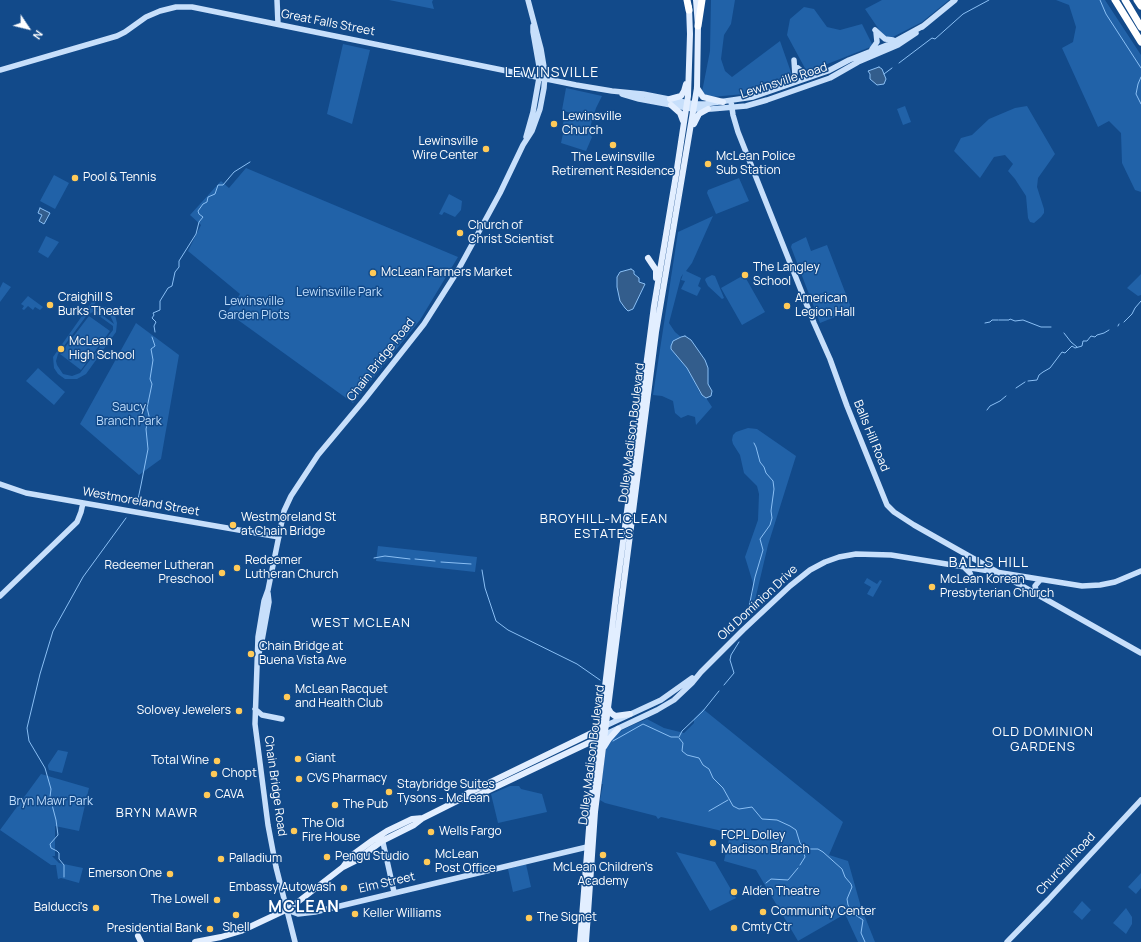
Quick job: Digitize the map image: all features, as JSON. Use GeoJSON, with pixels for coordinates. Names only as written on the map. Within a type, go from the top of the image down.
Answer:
{"type":"FeatureCollection","features":[{"type":"Feature","properties":{"kind":"highway"},"geometry":{"type":"LineString","coordinates":[[688,0],[689,10]]}},
{"type":"Feature","properties":{"kind":"highway"},"geometry":{"type":"LineString","coordinates":[[698,26],[702,0]]}},
{"type":"Feature","properties":{"kind":"highway"},"geometry":{"type":"LineString","coordinates":[[1115,0],[1141,42]]}},
{"type":"Feature","properties":{"kind":"highway"},"geometry":{"type":"LineString","coordinates":[[1125,0],[1141,27]]}},
{"type":"Feature","properties":{"kind":"highway"},"geometry":{"type":"LineString","coordinates":[[1137,0],[1141,6]]}},
{"type":"Feature","properties":{"kind":"main road"},"geometry":{"type":"LineString","coordinates":[[277,0],[278,24]]}},
{"type":"Feature","properties":{"kind":"main road","name":"Chain Bridge Road"},"geometry":{"type":"LineString","coordinates":[[295,942],[276,866],[268,825],[255,728],[258,655],[257,645],[264,601],[268,590],[285,509],[292,493],[324,448],[424,324],[457,272],[535,124],[542,96],[542,79],[533,32],[534,23],[528,0]]}},
{"type":"Feature","properties":{"kind":"main road","name":"Dolley Madison Boulevard"},"geometry":{"type":"LineString","coordinates":[[602,728],[608,708],[657,325],[694,106],[698,26],[696,0]]}},
{"type":"Feature","properties":{"kind":"main road","name":"Lewinsville Road"},"geometry":{"type":"LineString","coordinates":[[686,105],[708,109],[732,108],[754,104],[830,78],[858,62],[898,45],[914,34],[955,0]]}},
{"type":"Feature","properties":{"kind":"main road","name":"Great Falls Street"},"geometry":{"type":"LineString","coordinates":[[0,70],[117,36],[154,14],[176,8],[200,8],[394,47],[542,79],[612,91],[639,99],[686,105]]}},
{"type":"Feature","properties":{"kind":"main road","name":"Dolley Madison Boulevard"},"geometry":{"type":"LineString","coordinates":[[580,942],[587,847],[655,299],[686,105],[690,69],[689,10]]}},
{"type":"Feature","properties":{"kind":"main road","name":"Lewinsville Road"},"geometry":{"type":"LineString","coordinates":[[694,106],[753,97],[814,76],[899,39],[923,26]]}},
{"type":"Feature","properties":{"kind":"main road"},"geometry":{"type":"LineString","coordinates":[[867,53],[877,44],[878,40],[876,30],[886,40],[891,41],[899,39]]}},
{"type":"Feature","properties":{"kind":"main road"},"geometry":{"type":"LineString","coordinates":[[788,84],[795,75],[794,60]]}},
{"type":"Feature","properties":{"kind":"main road"},"geometry":{"type":"LineString","coordinates":[[798,68],[804,73],[814,76]]}},
{"type":"Feature","properties":{"kind":"main road"},"geometry":{"type":"LineString","coordinates":[[683,124],[679,112],[671,102],[682,94],[690,69]]}},
{"type":"Feature","properties":{"kind":"main road"},"geometry":{"type":"LineString","coordinates":[[696,88],[703,97],[722,102]]}},
{"type":"Feature","properties":{"kind":"main road","name":"Balls Hill Road"},"geometry":{"type":"LineString","coordinates":[[731,101],[736,126],[743,146],[830,359],[885,502],[890,509],[1000,574],[1141,654]]}},
{"type":"Feature","properties":{"kind":"main road"},"geometry":{"type":"LineString","coordinates":[[689,135],[697,116],[701,112],[708,109]]}},
{"type":"Feature","properties":{"kind":"main road"},"geometry":{"type":"LineString","coordinates":[[655,299],[656,273],[648,258],[654,260],[659,256],[666,232]]}},
{"type":"Feature","properties":{"kind":"main road","name":"Westmoreland Street"},"geometry":{"type":"LineString","coordinates":[[0,484],[23,493],[279,537]]}},
{"type":"Feature","properties":{"kind":"main road"},"geometry":{"type":"LineString","coordinates":[[0,596],[77,522],[84,504]]}},
{"type":"Feature","properties":{"kind":"main road","name":"Old Dominion Drive"},"geometry":{"type":"LineString","coordinates":[[459,800],[468,800],[618,729],[670,702],[692,683],[743,630],[790,586],[807,572],[833,559],[856,554],[880,554],[1082,586],[1100,585],[1125,579],[1141,571]]}},
{"type":"Feature","properties":{"kind":"main road"},"geometry":{"type":"LineString","coordinates":[[966,568],[973,567],[976,564],[976,559]]}},
{"type":"Feature","properties":{"kind":"main road"},"geometry":{"type":"LineString","coordinates":[[966,568],[972,578]]}},
{"type":"Feature","properties":{"kind":"main road"},"geometry":{"type":"LineString","coordinates":[[1037,595],[1034,586],[1040,580]]}},
{"type":"Feature","properties":{"kind":"main road","name":"Old Dominion Drive"},"geometry":{"type":"LineString","coordinates":[[195,942],[241,931],[287,910],[342,867],[355,861],[382,838],[414,825],[423,818],[459,800],[466,794],[665,697],[701,672]]}},
{"type":"Feature","properties":{"kind":"main road"},"geometry":{"type":"LineString","coordinates":[[608,708],[615,716],[630,714]]}},
{"type":"Feature","properties":{"kind":"main road"},"geometry":{"type":"LineString","coordinates":[[255,709],[262,715],[282,719]]}},
{"type":"Feature","properties":{"kind":"main road"},"geometry":{"type":"LineString","coordinates":[[588,743],[599,751],[618,729]]}},
{"type":"Feature","properties":{"kind":"main road","name":"Dolley Madison Boulevard"},"geometry":{"type":"LineString","coordinates":[[586,942],[595,812],[592,789],[599,751]]}},
{"type":"Feature","properties":{"kind":"main road","name":"Churchill Road"},"geometry":{"type":"LineString","coordinates":[[1007,942],[1141,800]]}},
{"type":"Feature","properties":{"kind":"main road"},"geometry":{"type":"LineString","coordinates":[[382,838],[394,892]]}},
{"type":"Feature","properties":{"kind":"main road","name":"Elm Street"},"geometry":{"type":"LineString","coordinates":[[287,910],[298,914],[306,913],[587,847]]}},
{"type":"Feature","properties":{"kind":"main road"},"geometry":{"type":"LineString","coordinates":[[138,936],[141,942]]}},
{"type":"Feature","properties":{"kind":"green space"},"geometry":{"type":"Polygon","coordinates":[[[389,0],[433,0],[432,2],[434,9],[389,0]]]}},
{"type":"Feature","properties":{"kind":"green space"},"geometry":{"type":"Polygon","coordinates":[[[711,0],[735,0],[731,24],[724,35],[721,59],[725,71],[732,77],[780,41],[793,78],[744,94],[712,97],[702,92],[710,51],[711,0]]]}},
{"type":"Feature","properties":{"kind":"green space"},"geometry":{"type":"Polygon","coordinates":[[[882,0],[949,0],[922,22],[889,39],[882,34],[865,9],[882,0]]]}},
{"type":"Feature","properties":{"kind":"green space"},"geometry":{"type":"Polygon","coordinates":[[[1056,0],[1105,0],[1141,55],[1141,192],[1135,190],[1122,163],[1121,133],[1109,121],[1098,127],[1062,48],[1073,42],[1076,27],[1069,5],[1056,0]]]}},
{"type":"Feature","properties":{"kind":"green space"},"geometry":{"type":"Polygon","coordinates":[[[804,7],[814,9],[827,27],[840,30],[862,24],[873,46],[807,72],[787,35],[790,19],[804,7]]]}},
{"type":"Feature","properties":{"kind":"green space"},"geometry":{"type":"Polygon","coordinates":[[[343,44],[370,50],[352,124],[327,114],[343,44]]]}},
{"type":"Feature","properties":{"kind":"green space"},"geometry":{"type":"Polygon","coordinates":[[[566,88],[602,96],[592,120],[589,133],[592,137],[586,151],[561,143],[564,129],[562,129],[564,119],[572,121],[573,114],[562,110],[566,88]]]}},
{"type":"Feature","properties":{"kind":"green space"},"geometry":{"type":"Polygon","coordinates":[[[905,106],[911,122],[903,125],[897,109],[905,106]]]}},
{"type":"Feature","properties":{"kind":"green space"},"geometry":{"type":"Polygon","coordinates":[[[1027,106],[1055,154],[1038,178],[1037,187],[1044,213],[1034,223],[1030,222],[1028,218],[1026,196],[1008,171],[1013,164],[1005,155],[994,157],[980,178],[954,151],[961,138],[972,135],[989,119],[1015,108],[1027,106]]]}},
{"type":"Feature","properties":{"kind":"green space","name":"Lewinsville Park"},"geometry":{"type":"Polygon","coordinates":[[[246,168],[458,257],[420,320],[353,403],[227,312],[240,294],[188,251],[201,225],[190,215],[221,181],[229,188],[246,168]]]}},
{"type":"Feature","properties":{"kind":"green space"},"geometry":{"type":"Polygon","coordinates":[[[54,175],[69,183],[55,209],[40,201],[54,175]]]}},
{"type":"Feature","properties":{"kind":"green space"},"geometry":{"type":"Polygon","coordinates":[[[739,178],[749,201],[716,214],[707,193],[708,190],[739,178]]]}},
{"type":"Feature","properties":{"kind":"green space"},"geometry":{"type":"Polygon","coordinates":[[[449,194],[462,201],[461,210],[455,217],[444,212],[442,215],[439,214],[449,194]]]}},
{"type":"Feature","properties":{"kind":"green space"},"geometry":{"type":"Polygon","coordinates":[[[713,216],[692,263],[686,271],[701,278],[698,286],[701,288],[697,296],[681,289],[685,281],[681,280],[683,274],[681,277],[669,323],[675,332],[681,337],[672,343],[672,350],[687,368],[700,393],[706,398],[712,407],[696,425],[695,417],[688,415],[681,418],[675,413],[673,401],[662,396],[653,395],[678,232],[713,216]]]}},
{"type":"Feature","properties":{"kind":"green space"},"geometry":{"type":"Polygon","coordinates":[[[46,236],[59,242],[48,258],[38,252],[46,236]]]}},
{"type":"Feature","properties":{"kind":"green space"},"geometry":{"type":"Polygon","coordinates":[[[806,237],[811,251],[827,245],[852,310],[820,323],[791,247],[792,244],[806,237]]]}},
{"type":"Feature","properties":{"kind":"green space"},"geometry":{"type":"Polygon","coordinates":[[[1141,274],[1141,295],[1138,296],[1127,288],[1141,274]]]}},
{"type":"Feature","properties":{"kind":"green space"},"geometry":{"type":"Polygon","coordinates":[[[712,275],[715,276],[724,298],[722,299],[708,286],[705,280],[712,275]]]}},
{"type":"Feature","properties":{"kind":"green space"},"geometry":{"type":"Polygon","coordinates":[[[744,275],[765,312],[742,325],[721,288],[744,275]]]}},
{"type":"Feature","properties":{"kind":"green space"},"geometry":{"type":"Polygon","coordinates":[[[3,282],[11,287],[0,302],[0,288],[3,282]]]}},
{"type":"Feature","properties":{"kind":"green space"},"geometry":{"type":"Polygon","coordinates":[[[28,296],[43,307],[40,310],[35,307],[33,310],[28,306],[24,310],[22,309],[24,306],[21,304],[28,296]]]}},
{"type":"Feature","properties":{"kind":"green space"},"geometry":{"type":"Polygon","coordinates":[[[94,299],[97,301],[93,306],[106,307],[115,315],[117,323],[116,332],[86,374],[77,379],[65,379],[58,374],[54,368],[53,357],[94,299]],[[97,310],[87,315],[58,354],[56,361],[57,365],[63,374],[72,376],[80,373],[113,330],[113,326],[95,313],[97,311],[114,324],[110,315],[103,310],[97,310]]]}},
{"type":"Feature","properties":{"kind":"green space"},"geometry":{"type":"Polygon","coordinates":[[[89,316],[110,331],[81,370],[60,354],[89,316]]]}},
{"type":"Feature","properties":{"kind":"green space","name":"Saucy Branch Park"},"geometry":{"type":"Polygon","coordinates":[[[136,323],[179,355],[161,459],[139,475],[80,424],[136,323]]]}},
{"type":"Feature","properties":{"kind":"green space"},"geometry":{"type":"Polygon","coordinates":[[[38,368],[65,392],[54,405],[26,381],[38,368]]]}},
{"type":"Feature","properties":{"kind":"green space"},"geometry":{"type":"Polygon","coordinates":[[[748,428],[757,429],[796,456],[768,545],[752,613],[745,620],[753,591],[753,583],[745,557],[758,520],[759,494],[757,486],[744,473],[740,455],[732,440],[733,435],[736,432],[748,428]]]}},
{"type":"Feature","properties":{"kind":"green space"},"geometry":{"type":"Polygon","coordinates":[[[378,546],[477,557],[475,572],[376,561],[378,546]]]}},
{"type":"Feature","properties":{"kind":"green space"},"geometry":{"type":"Polygon","coordinates":[[[867,578],[877,584],[880,580],[882,581],[873,597],[867,594],[871,587],[864,583],[867,578]]]}},
{"type":"Feature","properties":{"kind":"green space"},"geometry":{"type":"Polygon","coordinates":[[[703,709],[843,822],[829,855],[848,861],[861,907],[875,942],[858,942],[845,914],[798,941],[756,870],[724,861],[730,834],[661,817],[658,819],[656,816],[605,803],[600,800],[606,749],[608,744],[618,732],[647,719],[664,728],[684,733],[694,723],[694,719],[703,709]]]}},
{"type":"Feature","properties":{"kind":"green space"},"geometry":{"type":"Polygon","coordinates":[[[58,750],[68,752],[62,773],[49,770],[48,767],[58,750]]]}},
{"type":"Feature","properties":{"kind":"green space","name":"Bryn Mawr Park"},"geometry":{"type":"Polygon","coordinates":[[[41,774],[89,788],[79,831],[55,826],[55,856],[52,856],[59,863],[83,868],[79,883],[61,878],[58,879],[56,865],[51,865],[0,830],[41,774]]]}},
{"type":"Feature","properties":{"kind":"green space"},"geometry":{"type":"Polygon","coordinates":[[[510,786],[519,786],[521,789],[542,794],[547,812],[498,823],[491,794],[510,786]]]}},
{"type":"Feature","properties":{"kind":"green space"},"geometry":{"type":"Polygon","coordinates":[[[676,852],[715,862],[736,898],[710,911],[676,852]]]}},
{"type":"Feature","properties":{"kind":"green space"},"geometry":{"type":"Polygon","coordinates":[[[526,864],[531,887],[513,892],[508,869],[526,864]]]}},
{"type":"Feature","properties":{"kind":"green space"},"geometry":{"type":"Polygon","coordinates":[[[1141,873],[1141,888],[1136,894],[1128,887],[1141,873]]]}},
{"type":"Feature","properties":{"kind":"green space"},"geometry":{"type":"Polygon","coordinates":[[[1082,901],[1091,910],[1082,920],[1073,912],[1082,901]]]}},
{"type":"Feature","properties":{"kind":"green space"},"geometry":{"type":"Polygon","coordinates":[[[1126,908],[1132,917],[1132,924],[1126,934],[1113,923],[1126,908]]]}},
{"type":"Feature","properties":{"kind":"shaded area"},"geometry":{"type":"Polygon","coordinates":[[[879,67],[882,69],[886,79],[884,84],[877,85],[870,79],[870,74],[868,71],[879,67]]]}},
{"type":"Feature","properties":{"kind":"shaded area"},"geometry":{"type":"Polygon","coordinates":[[[40,208],[50,213],[44,224],[39,221],[42,215],[38,213],[40,208]]]}},
{"type":"Feature","properties":{"kind":"shaded area"},"geometry":{"type":"Polygon","coordinates":[[[631,269],[639,278],[639,282],[645,284],[633,309],[628,311],[620,301],[617,287],[617,277],[620,272],[631,269]]]}},
{"type":"Feature","properties":{"kind":"shaded area"},"geometry":{"type":"Polygon","coordinates":[[[685,336],[691,340],[705,360],[708,368],[708,384],[712,391],[711,396],[706,398],[702,395],[687,368],[671,349],[673,341],[685,336]]]}},
{"type":"Feature","properties":{"kind":"waterway"},"geometry":{"type":"LineString","coordinates":[[899,63],[932,38],[935,39],[963,14],[989,0]]}},
{"type":"Feature","properties":{"kind":"waterway"},"geometry":{"type":"LineString","coordinates":[[1100,0],[1106,14],[1141,68]]}},
{"type":"Feature","properties":{"kind":"waterway"},"geometry":{"type":"LineString","coordinates":[[884,74],[892,68]]}},
{"type":"Feature","properties":{"kind":"waterway"},"geometry":{"type":"LineString","coordinates":[[1141,77],[1136,94],[1141,104]]}},
{"type":"Feature","properties":{"kind":"waterway"},"geometry":{"type":"LineString","coordinates":[[155,332],[154,326],[156,322],[152,318],[154,315],[153,313],[160,310],[160,301],[168,288],[172,286],[175,272],[179,267],[179,261],[196,234],[199,222],[203,217],[198,211],[203,204],[207,202],[208,197],[215,194],[218,185],[223,185],[234,172],[250,162]]}},
{"type":"Feature","properties":{"kind":"waterway"},"geometry":{"type":"LineString","coordinates":[[1124,322],[1141,301]]}},
{"type":"Feature","properties":{"kind":"waterway"},"geometry":{"type":"LineString","coordinates":[[985,323],[992,320],[998,320]]}},
{"type":"Feature","properties":{"kind":"waterway"},"geometry":{"type":"LineString","coordinates":[[999,320],[1023,320],[1041,327],[1051,327]]}},
{"type":"Feature","properties":{"kind":"waterway"},"geometry":{"type":"LineString","coordinates":[[1028,381],[1037,380],[1039,375],[1050,368],[1062,352],[1065,353],[1072,346],[1075,348],[1082,346],[1083,341],[1087,341],[1091,336],[1095,337],[1109,330]]}},
{"type":"Feature","properties":{"kind":"waterway"},"geometry":{"type":"LineString","coordinates":[[1064,333],[1077,347]]}},
{"type":"Feature","properties":{"kind":"waterway"},"geometry":{"type":"LineString","coordinates":[[135,504],[138,499],[148,449],[146,429],[149,416],[147,408],[152,384],[150,379],[153,360],[151,349],[155,346],[152,337]]}},
{"type":"Feature","properties":{"kind":"waterway"},"geometry":{"type":"LineString","coordinates":[[1016,388],[1025,382]]}},
{"type":"Feature","properties":{"kind":"waterway"},"geometry":{"type":"LineString","coordinates":[[987,410],[990,406],[1006,396]]}},
{"type":"Feature","properties":{"kind":"waterway"},"geometry":{"type":"LineString","coordinates":[[747,617],[755,577],[763,550],[760,539],[770,525],[772,518],[771,511],[774,489],[773,481],[766,473],[760,462],[754,443]]}},
{"type":"Feature","properties":{"kind":"waterway"},"geometry":{"type":"LineString","coordinates":[[64,877],[64,865],[59,859],[59,853],[51,848],[50,844],[58,835],[50,797],[51,789],[45,768],[29,741],[27,728],[40,674],[53,631],[83,577],[126,518]]}},
{"type":"Feature","properties":{"kind":"waterway"},"geometry":{"type":"LineString","coordinates":[[374,558],[385,556],[410,559]]}},
{"type":"Feature","properties":{"kind":"waterway"},"geometry":{"type":"LineString","coordinates":[[415,559],[435,561]]}},
{"type":"Feature","properties":{"kind":"waterway"},"geometry":{"type":"LineString","coordinates":[[441,562],[471,564]]}},
{"type":"Feature","properties":{"kind":"waterway"},"geometry":{"type":"LineString","coordinates":[[482,570],[485,588],[496,621],[508,630],[577,664],[600,680]]}},
{"type":"Feature","properties":{"kind":"waterway"},"geometry":{"type":"LineString","coordinates":[[724,685],[734,673],[730,660],[731,655],[739,642]]}},
{"type":"Feature","properties":{"kind":"waterway"},"geometry":{"type":"LineString","coordinates":[[679,737],[682,731],[703,711],[719,691]]}},
{"type":"Feature","properties":{"kind":"waterway"},"geometry":{"type":"LineString","coordinates":[[613,741],[643,724],[671,737],[678,737]]}},
{"type":"Feature","properties":{"kind":"waterway"},"geometry":{"type":"LineString","coordinates":[[679,738],[683,743],[682,751],[687,755],[699,758],[703,765],[709,769],[713,778],[723,788],[733,806],[739,809],[752,807],[762,819],[777,820],[790,826],[796,830],[800,843],[804,848],[818,849],[842,869],[845,877],[852,887],[847,899],[848,905],[854,914],[863,920],[861,933],[865,942]]}},
{"type":"Feature","properties":{"kind":"waterway"},"geometry":{"type":"LineString","coordinates":[[709,811],[728,800]]}},
{"type":"Feature","properties":{"kind":"waterway"},"geometry":{"type":"LineString","coordinates":[[800,865],[805,857],[803,850],[804,848]]}},
{"type":"Feature","properties":{"kind":"waterway"},"geometry":{"type":"LineString","coordinates":[[766,883],[771,879],[788,880],[798,868]]}},
{"type":"Feature","properties":{"kind":"waterway"},"geometry":{"type":"LineString","coordinates":[[756,891],[756,888],[761,886]]}},
{"type":"Feature","properties":{"kind":"place","name":"Lewinsville Church"},"geometry":{"type":"Point","coordinates":[554,124]}},
{"type":"Feature","properties":{"kind":"place","name":"The Lewinsville Retirement Residence"},"geometry":{"type":"Point","coordinates":[613,145]}},
{"type":"Feature","properties":{"kind":"place","name":"Lewinsville Wire Center"},"geometry":{"type":"Point","coordinates":[486,149]}},
{"type":"Feature","properties":{"kind":"place","name":"McLean Police Sub Station"},"geometry":{"type":"Point","coordinates":[708,164]}},
{"type":"Feature","properties":{"kind":"place","name":"Pool & Tennis"},"geometry":{"type":"Point","coordinates":[75,178]}},
{"type":"Feature","properties":{"kind":"place","name":"Church of Christ Scientist"},"geometry":{"type":"Point","coordinates":[460,233]}},
{"type":"Feature","properties":{"kind":"place","name":"McLean Farmers Market"},"geometry":{"type":"Point","coordinates":[373,273]}},
{"type":"Feature","properties":{"kind":"place","name":"The Langley School"},"geometry":{"type":"Point","coordinates":[745,275]}},
{"type":"Feature","properties":{"kind":"place","name":"Craighill S Burks Theater"},"geometry":{"type":"Point","coordinates":[50,305]}},
{"type":"Feature","properties":{"kind":"place","name":"American Legion Hall"},"geometry":{"type":"Point","coordinates":[787,306]}},
{"type":"Feature","properties":{"kind":"place","name":"McLean High School"},"geometry":{"type":"Point","coordinates":[61,349]}},
{"type":"Feature","properties":{"kind":"place","name":"Westmoreland St at Chain Bridge"},"geometry":{"type":"Point","coordinates":[233,525]}},
{"type":"Feature","properties":{"kind":"place","name":"Redeemer Lutheran Church"},"geometry":{"type":"Point","coordinates":[237,568]}},
{"type":"Feature","properties":{"kind":"place","name":"Redeemer Lutheran Preschool"},"geometry":{"type":"Point","coordinates":[222,573]}},
{"type":"Feature","properties":{"kind":"place","name":"McLean Korean Presbyterian Church"},"geometry":{"type":"Point","coordinates":[932,587]}},
{"type":"Feature","properties":{"kind":"place","name":"Chain Bridge at Buena Vista Ave"},"geometry":{"type":"Point","coordinates":[251,654]}},
{"type":"Feature","properties":{"kind":"place","name":"McLean Racquet and Health Club"},"geometry":{"type":"Point","coordinates":[287,697]}},
{"type":"Feature","properties":{"kind":"place","name":"Solovey Jewelers"},"geometry":{"type":"Point","coordinates":[239,711]}},
{"type":"Feature","properties":{"kind":"place","name":"Giant"},"geometry":{"type":"Point","coordinates":[298,759]}},
{"type":"Feature","properties":{"kind":"place","name":"Total Wine"},"geometry":{"type":"Point","coordinates":[217,761]}},
{"type":"Feature","properties":{"kind":"place","name":"Chopt"},"geometry":{"type":"Point","coordinates":[214,774]}},
{"type":"Feature","properties":{"kind":"place","name":"CVS Pharmacy"},"geometry":{"type":"Point","coordinates":[299,779]}},
{"type":"Feature","properties":{"kind":"place","name":"Staybridge Suites Tysons - McLean"},"geometry":{"type":"Point","coordinates":[389,792]}},
{"type":"Feature","properties":{"kind":"place","name":"CAVA"},"geometry":{"type":"Point","coordinates":[207,795]}},
{"type":"Feature","properties":{"kind":"place","name":"The Pub"},"geometry":{"type":"Point","coordinates":[335,805]}},
{"type":"Feature","properties":{"kind":"place","name":"The Old Fire House"},"geometry":{"type":"Point","coordinates":[294,831]}},
{"type":"Feature","properties":{"kind":"place","name":"Wells Fargo"},"geometry":{"type":"Point","coordinates":[431,832]}},
{"type":"Feature","properties":{"kind":"place","name":"FCPL Dolley Madison Branch"},"geometry":{"type":"Point","coordinates":[713,843]}},
{"type":"Feature","properties":{"kind":"place","name":"McLean Children's Academy"},"geometry":{"type":"Point","coordinates":[603,855]}},
{"type":"Feature","properties":{"kind":"place","name":"Pengu Studio"},"geometry":{"type":"Point","coordinates":[327,857]}},
{"type":"Feature","properties":{"kind":"place","name":"Palladium"},"geometry":{"type":"Point","coordinates":[221,859]}},
{"type":"Feature","properties":{"kind":"place","name":"McLean Post Office"},"geometry":{"type":"Point","coordinates":[427,862]}},
{"type":"Feature","properties":{"kind":"place","name":"Emerson One"},"geometry":{"type":"Point","coordinates":[170,874]}},
{"type":"Feature","properties":{"kind":"place","name":"Embassy Autowash"},"geometry":{"type":"Point","coordinates":[344,888]}},
{"type":"Feature","properties":{"kind":"place","name":"Alden Theatre"},"geometry":{"type":"Point","coordinates":[734,892]}},
{"type":"Feature","properties":{"kind":"place","name":"The Lowell"},"geometry":{"type":"Point","coordinates":[217,900]}},
{"type":"Feature","properties":{"kind":"place","name":"Balducci's"},"geometry":{"type":"Point","coordinates":[96,908]}},
{"type":"Feature","properties":{"kind":"place","name":"Community Center"},"geometry":{"type":"Point","coordinates":[763,912]}},
{"type":"Feature","properties":{"kind":"place","name":"Keller Williams"},"geometry":{"type":"Point","coordinates":[355,914]}},
{"type":"Feature","properties":{"kind":"place","name":"Shell"},"geometry":{"type":"Point","coordinates":[236,915]}},
{"type":"Feature","properties":{"kind":"place","name":"The Signet"},"geometry":{"type":"Point","coordinates":[529,918]}},
{"type":"Feature","properties":{"kind":"place","name":"Cmty Ctr"},"geometry":{"type":"Point","coordinates":[734,928]}},
{"type":"Feature","properties":{"kind":"place","name":"Presidential Bank"},"geometry":{"type":"Point","coordinates":[210,929]}},
{"type":"Feature","properties":{"kind":"district","name":"LEWINSVILLE"},"geometry":{"type":"Point","coordinates":[552,73]}},
{"type":"Feature","properties":{"kind":"district","name":"BROYHILL-MCLEAN ESTATES"},"geometry":{"type":"Point","coordinates":[604,526]}},
{"type":"Feature","properties":{"kind":"district","name":"BALLS HILL"},"geometry":{"type":"Point","coordinates":[989,563]}},
{"type":"Feature","properties":{"kind":"district","name":"WEST MCLEAN"},"geometry":{"type":"Point","coordinates":[361,623]}},
{"type":"Feature","properties":{"kind":"district","name":"OLD DOMINION GARDENS"},"geometry":{"type":"Point","coordinates":[1043,740]}},
{"type":"Feature","properties":{"kind":"district","name":"BRYN MAWR"},"geometry":{"type":"Point","coordinates":[157,813]}},
{"type":"Feature","properties":{"kind":"district","name":"MCLEAN"},"geometry":{"type":"Point","coordinates":[304,908]}},
{"type":"Feature","properties":{"kind":"park label","name":"Lewinsville Garden Plots"},"geometry":{"type":"Point","coordinates":[254,309]}}]}
